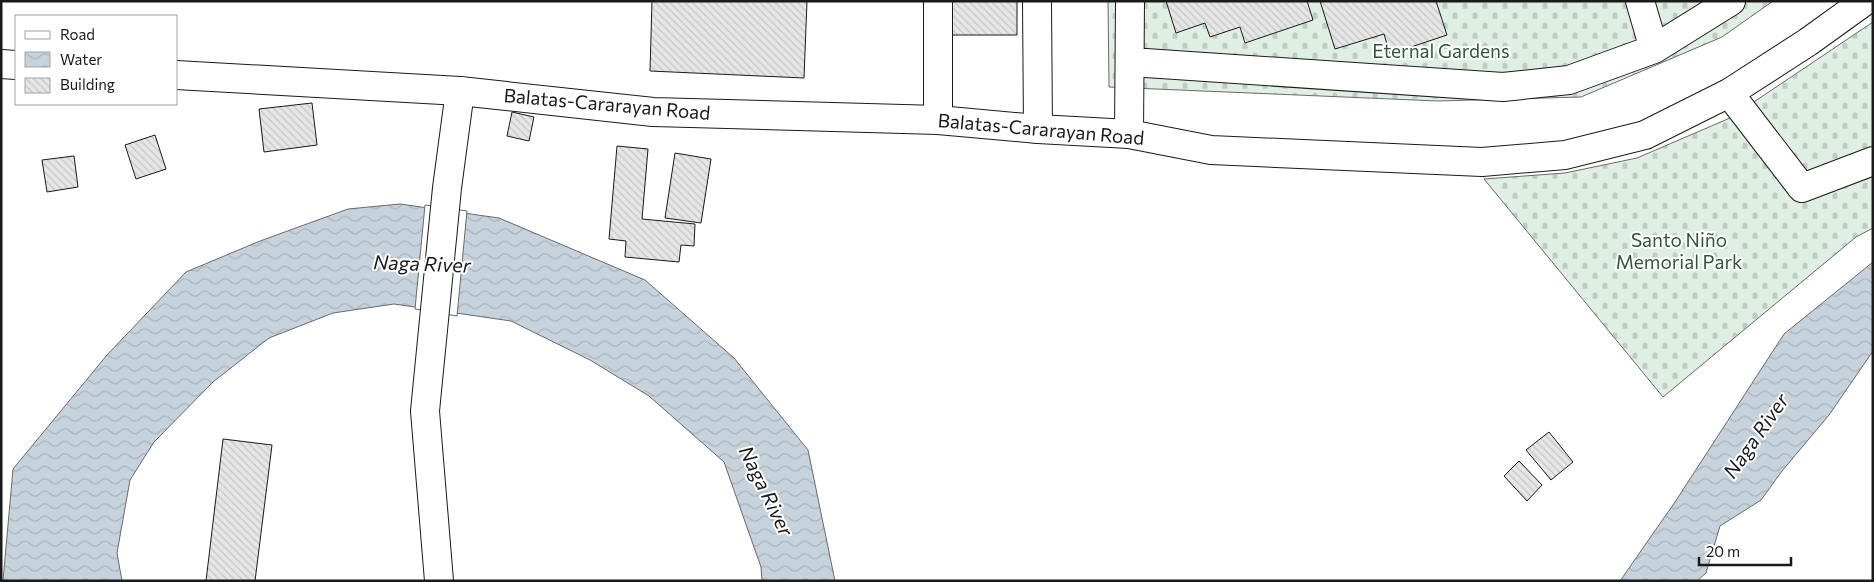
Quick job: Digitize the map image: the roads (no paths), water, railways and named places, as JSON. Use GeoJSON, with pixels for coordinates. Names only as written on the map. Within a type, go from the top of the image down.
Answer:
{"type":"FeatureCollection","features":[{"type":"Feature","properties":{"kind":"main road"},"geometry":{"type":"LineString","coordinates":[[938,1],[938,120]]}},
{"type":"Feature","properties":{"kind":"main road"},"geometry":{"type":"LineString","coordinates":[[1037,1],[1038,129]]}},
{"type":"Feature","properties":{"kind":"main road"},"geometry":{"type":"LineString","coordinates":[[1129,134],[1130,1]]}},
{"type":"Feature","properties":{"kind":"main road"},"geometry":{"type":"LineString","coordinates":[[1640,1],[1654,49]]}},
{"type":"Feature","properties":{"kind":"main road"},"geometry":{"type":"LineString","coordinates":[[1131,62],[1503,87],[1569,80],[1654,49],[1730,1]]}},
{"type":"Feature","properties":{"kind":"main road","name":"Balatas-Cararayan Road"},"geometry":{"type":"LineString","coordinates":[[178,75],[460,91],[653,112],[938,120],[1038,129],[1129,134],[1211,150],[1482,162],[1565,155],[1645,135],[1729,93],[1808,42],[1865,1]]}},
{"type":"Feature","properties":{"kind":"main road"},"geometry":{"type":"LineString","coordinates":[[1,64],[15,65]]}},
{"type":"Feature","properties":{"kind":"main road"},"geometry":{"type":"LineString","coordinates":[[439,581],[425,411],[447,188],[460,91]]}},
{"type":"Feature","properties":{"kind":"main road"},"geometry":{"type":"LineString","coordinates":[[1729,93],[1802,188],[1873,161]]}},
{"type":"Feature","properties":{"kind":"water","name":"Naga River"},"geometry":{"type":"Polygon","coordinates":[[[400,204],[499,218],[645,280],[734,358],[808,450],[835,581],[762,581],[761,567],[724,462],[649,396],[590,360],[511,321],[394,304],[333,313],[269,338],[213,382],[154,442],[130,480],[117,553],[122,581],[3,581],[13,469],[107,355],[186,272],[260,241],[348,209],[400,204]]]}},
{"type":"Feature","properties":{"kind":"water","name":"Naga River"},"geometry":{"type":"Polygon","coordinates":[[[1873,262],[1873,351],[1829,415],[1782,471],[1761,500],[1720,526],[1706,573],[1697,581],[1620,581],[1675,502],[1784,334],[1873,262]]]}},
{"type":"Feature","properties":{"kind":"park label","name":"Eternal Gardens"},"geometry":{"type":"Point","coordinates":[1441,51]}},
{"type":"Feature","properties":{"kind":"park label","name":"Santo Niño Memorial Park"},"geometry":{"type":"Point","coordinates":[1679,251]}}]}
